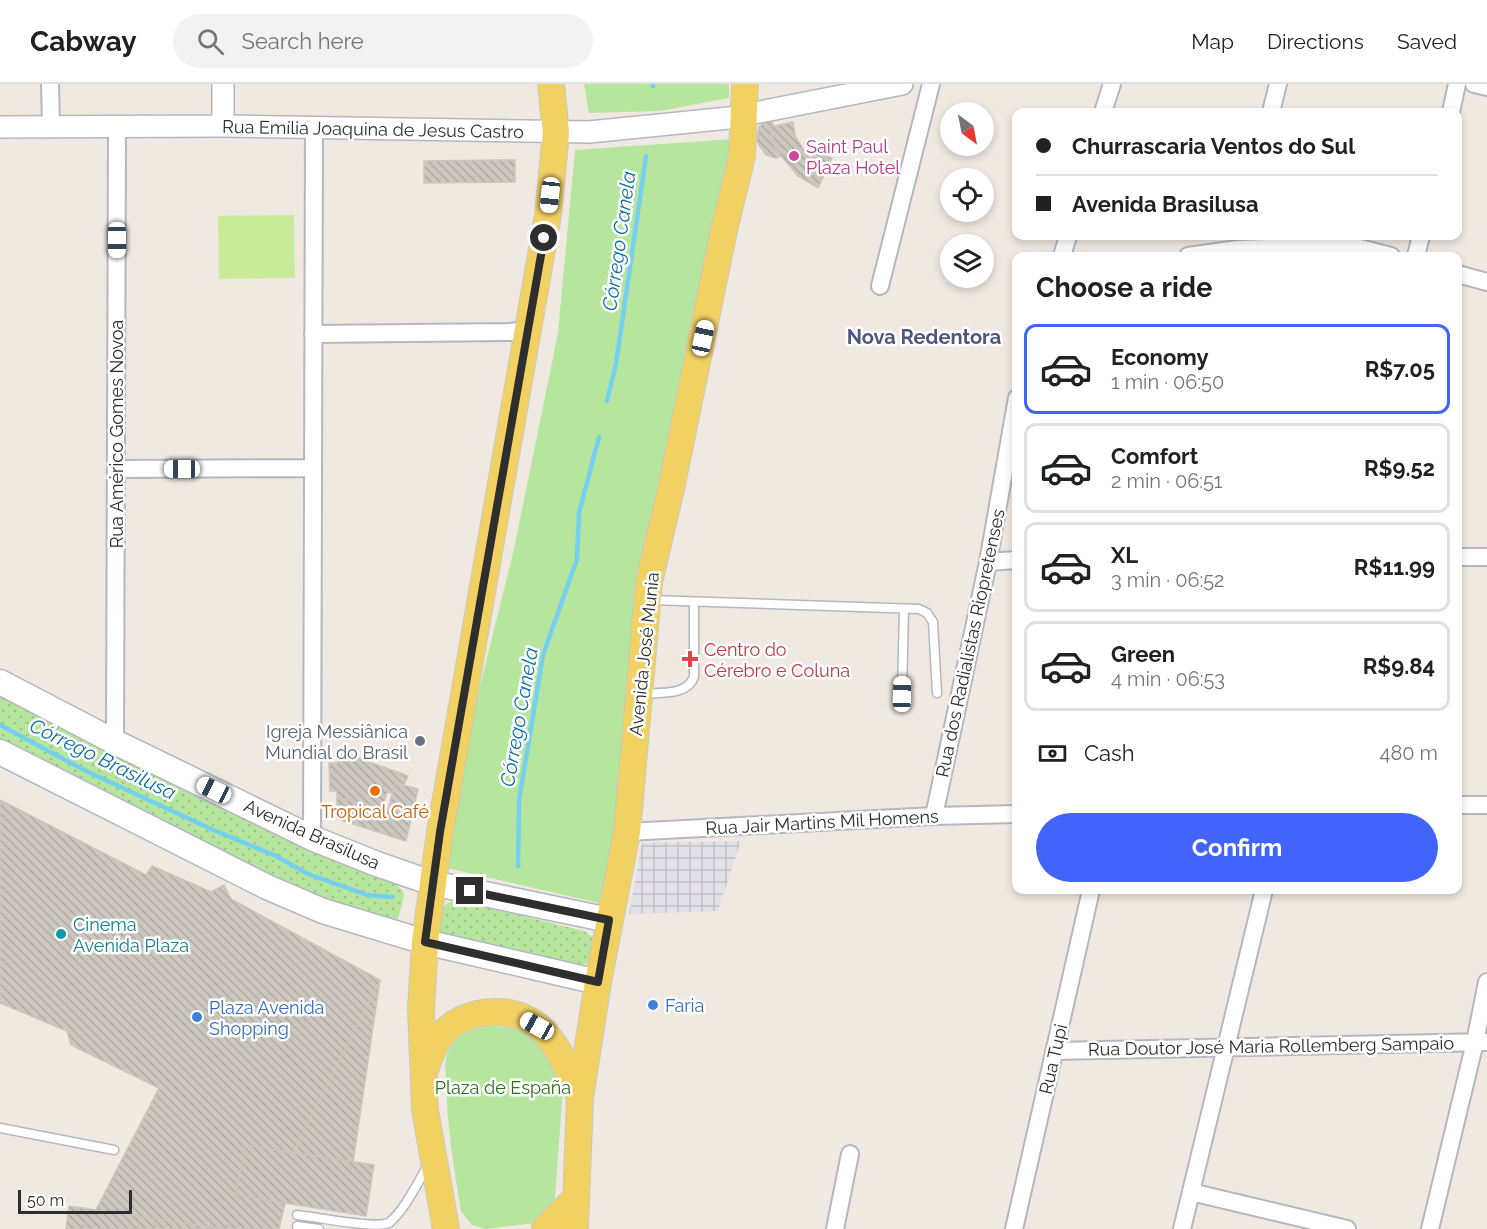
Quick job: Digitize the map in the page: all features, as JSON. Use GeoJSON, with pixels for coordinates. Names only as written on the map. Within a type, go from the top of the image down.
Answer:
{"type":"FeatureCollection","features":[{"type":"Feature","properties":{"kind":"main road"},"geometry":{"type":"LineString","coordinates":[[446,1229],[425,1110],[421,1009],[425,942],[432,883],[548,215],[556,133],[551,84]]}},
{"type":"Feature","properties":{"kind":"main road","name":"Avenida José Munia"},"geometry":{"type":"LineString","coordinates":[[575,1229],[580,1098],[598,982],[627,832],[649,582],[671,489],[724,230],[742,156],[746,94]]}},
{"type":"Feature","properties":{"kind":"main road","name":"Avenida Brasilusa"},"geometry":{"type":"LineString","coordinates":[[0,682],[115,742],[312,838],[432,883],[609,920]]}},
{"type":"Feature","properties":{"kind":"main road"},"geometry":{"type":"LineString","coordinates":[[0,752],[267,886],[314,907],[425,942],[598,982]]}},
{"type":"Feature","properties":{"kind":"main road"},"geometry":{"type":"LineString","coordinates":[[423,1076],[434,1048],[444,1032],[456,1022],[470,1016],[496,1011],[522,1017],[545,1034],[564,1061],[580,1098]]}},
{"type":"Feature","properties":{"kind":"main road"},"geometry":{"type":"LineString","coordinates":[[545,1229],[576,1198]]}},
{"type":"Feature","properties":{"kind":"street"},"geometry":{"type":"LineString","coordinates":[[50,84],[51,126]]}},
{"type":"Feature","properties":{"kind":"street"},"geometry":{"type":"LineString","coordinates":[[223,84],[223,126]]}},
{"type":"Feature","properties":{"kind":"street","name":"Rua Emília Joaquina de Jesus Castro"},"geometry":{"type":"LineString","coordinates":[[0,127],[223,126],[589,132],[746,94],[902,84]]}},
{"type":"Feature","properties":{"kind":"street"},"geometry":{"type":"LineString","coordinates":[[880,286],[931,84]]}},
{"type":"Feature","properties":{"kind":"street"},"geometry":{"type":"LineString","coordinates":[[1104,108],[1112,84]]}},
{"type":"Feature","properties":{"kind":"street"},"geometry":{"type":"LineString","coordinates":[[1272,108],[1278,84]]}},
{"type":"Feature","properties":{"kind":"street"},"geometry":{"type":"LineString","coordinates":[[1451,108],[1457,84]]}},
{"type":"Feature","properties":{"kind":"street"},"geometry":{"type":"LineString","coordinates":[[1474,84],[1487,87]]}},
{"type":"Feature","properties":{"kind":"street","name":"Rua Américo Gomes Novoa"},"geometry":{"type":"LineString","coordinates":[[115,742],[117,126]]}},
{"type":"Feature","properties":{"kind":"street"},"geometry":{"type":"LineString","coordinates":[[312,838],[314,129]]}},
{"type":"Feature","properties":{"kind":"street"},"geometry":{"type":"LineString","coordinates":[[1210,252],[1238,247],[1348,245],[1375,252]]}},
{"type":"Feature","properties":{"kind":"street"},"geometry":{"type":"LineString","coordinates":[[1462,275],[1487,282]]}},
{"type":"Feature","properties":{"kind":"street"},"geometry":{"type":"LineString","coordinates":[[313,334],[529,330]]}},
{"type":"Feature","properties":{"kind":"street","name":"Rua dos Radialistas Riopretenses"},"geometry":{"type":"LineString","coordinates":[[934,816],[988,562],[1012,426]]}},
{"type":"Feature","properties":{"kind":"street"},"geometry":{"type":"LineString","coordinates":[[116,469],[313,468]]}},
{"type":"Feature","properties":{"kind":"street"},"geometry":{"type":"LineString","coordinates":[[1462,557],[1487,557]]}},
{"type":"Feature","properties":{"kind":"street"},"geometry":{"type":"LineString","coordinates":[[988,562],[1012,560]]}},
{"type":"Feature","properties":{"kind":"street"},"geometry":{"type":"LineString","coordinates":[[1462,805],[1487,805]]}},
{"type":"Feature","properties":{"kind":"street","name":"Rua Jair Martins Mil Homens"},"geometry":{"type":"LineString","coordinates":[[627,832],[1012,814]]}},
{"type":"Feature","properties":{"kind":"street","name":"Rua Tupi"},"geometry":{"type":"LineString","coordinates":[[1014,1229],[1090,894]]}},
{"type":"Feature","properties":{"kind":"street"},"geometry":{"type":"LineString","coordinates":[[1182,1229],[1263,894]]}},
{"type":"Feature","properties":{"kind":"street"},"geometry":{"type":"LineString","coordinates":[[1430,1229],[1481,1042],[1487,982]]}},
{"type":"Feature","properties":{"kind":"street","name":"Rua Doutor José Maria Rollemberg Sampaio"},"geometry":{"type":"LineString","coordinates":[[1054,1051],[1481,1042]]}},
{"type":"Feature","properties":{"kind":"street"},"geometry":{"type":"LineString","coordinates":[[834,1229],[850,1154]]}},
{"type":"Feature","properties":{"kind":"street"},"geometry":{"type":"LineString","coordinates":[[1191,1192],[1347,1229]]}},
{"type":"Feature","properties":{"kind":"lane"},"geometry":{"type":"LineString","coordinates":[[647,600],[919,609],[927,613],[933,622],[937,693]]}},
{"type":"Feature","properties":{"kind":"lane"},"geometry":{"type":"LineString","coordinates":[[640,695],[684,690],[691,684],[694,602]]}},
{"type":"Feature","properties":{"kind":"lane"},"geometry":{"type":"LineString","coordinates":[[902,694],[904,609]]}},
{"type":"Feature","properties":{"kind":"lane"},"geometry":{"type":"LineString","coordinates":[[0,1128],[114,1150]]}},
{"type":"Feature","properties":{"kind":"lane"},"geometry":{"type":"LineString","coordinates":[[297,1215],[363,1227],[374,1228],[387,1224],[403,1206],[433,1156]]}},
{"type":"Feature","properties":{"kind":"lane"},"geometry":{"type":"LineString","coordinates":[[297,1226],[319,1229]]}},
{"type":"Feature","properties":{"kind":"shaded area"},"geometry":{"type":"Polygon","coordinates":[[[741,841],[718,911],[629,914],[642,843],[741,841]]]}},
{"type":"Feature","properties":{"kind":"green space"},"geometry":{"type":"Polygon","coordinates":[[[584,84],[729,84],[729,98],[660,111],[589,113],[584,84]]]}},
{"type":"Feature","properties":{"kind":"green space"},"geometry":{"type":"Polygon","coordinates":[[[734,139],[636,583],[627,677],[617,832],[603,904],[447,868],[474,710],[514,549],[558,333],[575,150],[734,139]]]}},
{"type":"Feature","properties":{"kind":"green space"},"geometry":{"type":"Polygon","coordinates":[[[294,215],[295,278],[219,279],[218,216],[294,215]]]}},
{"type":"Feature","properties":{"kind":"green space"},"geometry":{"type":"Polygon","coordinates":[[[0,690],[324,852],[396,883],[404,893],[396,923],[330,907],[0,743],[0,690]]]}},
{"type":"Feature","properties":{"kind":"green space"},"geometry":{"type":"Polygon","coordinates":[[[455,899],[584,931],[592,937],[595,943],[592,960],[576,966],[440,938],[437,915],[444,906],[455,899]]]}},
{"type":"Feature","properties":{"kind":"green space","name":"Plaza de España"},"geometry":{"type":"Polygon","coordinates":[[[486,1026],[507,1027],[521,1031],[541,1042],[563,1087],[554,1211],[535,1223],[485,1229],[472,1225],[461,1211],[449,1131],[446,1061],[449,1049],[457,1039],[474,1029],[486,1026]]]}},
{"type":"Feature","properties":{"kind":"building"},"geometry":{"type":"Polygon","coordinates":[[[771,116],[772,138],[781,156],[776,158],[766,155],[757,140],[759,127],[771,116]]]}},
{"type":"Feature","properties":{"kind":"building","name":"Saint Paul Plaza Hotel"},"geometry":{"type":"Polygon","coordinates":[[[793,122],[795,136],[807,155],[811,158],[819,147],[832,158],[818,188],[798,176],[776,150],[770,127],[793,122]]]}},
{"type":"Feature","properties":{"kind":"building"},"geometry":{"type":"Polygon","coordinates":[[[515,160],[515,182],[424,183],[424,161],[515,160]]]}},
{"type":"Feature","properties":{"kind":"building"},"geometry":{"type":"Polygon","coordinates":[[[342,752],[408,776],[404,785],[395,783],[392,793],[387,792],[382,809],[337,797],[337,791],[330,791],[329,763],[338,763],[342,752]]]}},
{"type":"Feature","properties":{"kind":"building"},"geometry":{"type":"Polygon","coordinates":[[[395,783],[418,789],[406,841],[337,819],[337,797],[388,810],[395,783]]]}},
{"type":"Feature","properties":{"kind":"building","name":"Plaza Avenida Shopping"},"geometry":{"type":"Polygon","coordinates":[[[0,800],[146,875],[152,866],[211,892],[224,885],[231,899],[380,980],[293,1153],[245,1145],[236,1195],[285,1203],[279,1229],[223,1229],[96,1210],[159,1088],[71,1045],[67,1031],[0,1003],[0,800]]]}},
{"type":"Feature","properties":{"kind":"building"},"geometry":{"type":"Polygon","coordinates":[[[380,980],[353,1162],[293,1153],[380,980]]]}},
{"type":"Feature","properties":{"kind":"building"},"geometry":{"type":"Polygon","coordinates":[[[245,1145],[374,1165],[366,1216],[236,1195],[245,1145]]]}},
{"type":"Feature","properties":{"kind":"building"},"geometry":{"type":"Polygon","coordinates":[[[69,1206],[96,1210],[223,1229],[66,1229],[69,1206]]]}},
{"type":"Feature","properties":{"kind":"waterway","name":"Córrego Canela"},"geometry":{"type":"LineString","coordinates":[[607,401],[616,364],[646,156]]}},
{"type":"Feature","properties":{"kind":"waterway","name":"Córrego Canela"},"geometry":{"type":"LineString","coordinates":[[518,866],[519,800],[543,655],[577,559],[579,513],[599,437]]}},
{"type":"Feature","properties":{"kind":"waterway","name":"Córrego Brasilusa"},"geometry":{"type":"LineString","coordinates":[[0,725],[86,771],[211,829],[274,855],[308,874],[367,895],[392,897]]}},
{"type":"Feature","properties":{"kind":"place","name":"Saint Paul Plaza Hotel"},"geometry":{"type":"Point","coordinates":[794,156]}},
{"type":"Feature","properties":{"kind":"place","name":"Centro do Cérebro e Coluna"},"geometry":{"type":"Point","coordinates":[690,659]}},
{"type":"Feature","properties":{"kind":"place","name":"Igreja Messiânica Mundial do Brasil"},"geometry":{"type":"Point","coordinates":[420,741]}},
{"type":"Feature","properties":{"kind":"place","name":"Tropical Café"},"geometry":{"type":"Point","coordinates":[375,791]}},
{"type":"Feature","properties":{"kind":"place","name":"Cinema Avenida Plaza"},"geometry":{"type":"Point","coordinates":[61,934]}},
{"type":"Feature","properties":{"kind":"place","name":"Faria"},"geometry":{"type":"Point","coordinates":[653,1005]}},
{"type":"Feature","properties":{"kind":"place","name":"Plaza Avenida Shopping"},"geometry":{"type":"Point","coordinates":[197,1017]}},
{"type":"Feature","properties":{"kind":"district","name":"Nova Redentora"},"geometry":{"type":"Point","coordinates":[924,337]}},
{"type":"Feature","properties":{"kind":"route"},"geometry":{"type":"LineString","coordinates":[[470,891],[609,920],[598,982],[425,942],[440,832],[544,238]]}}]}
